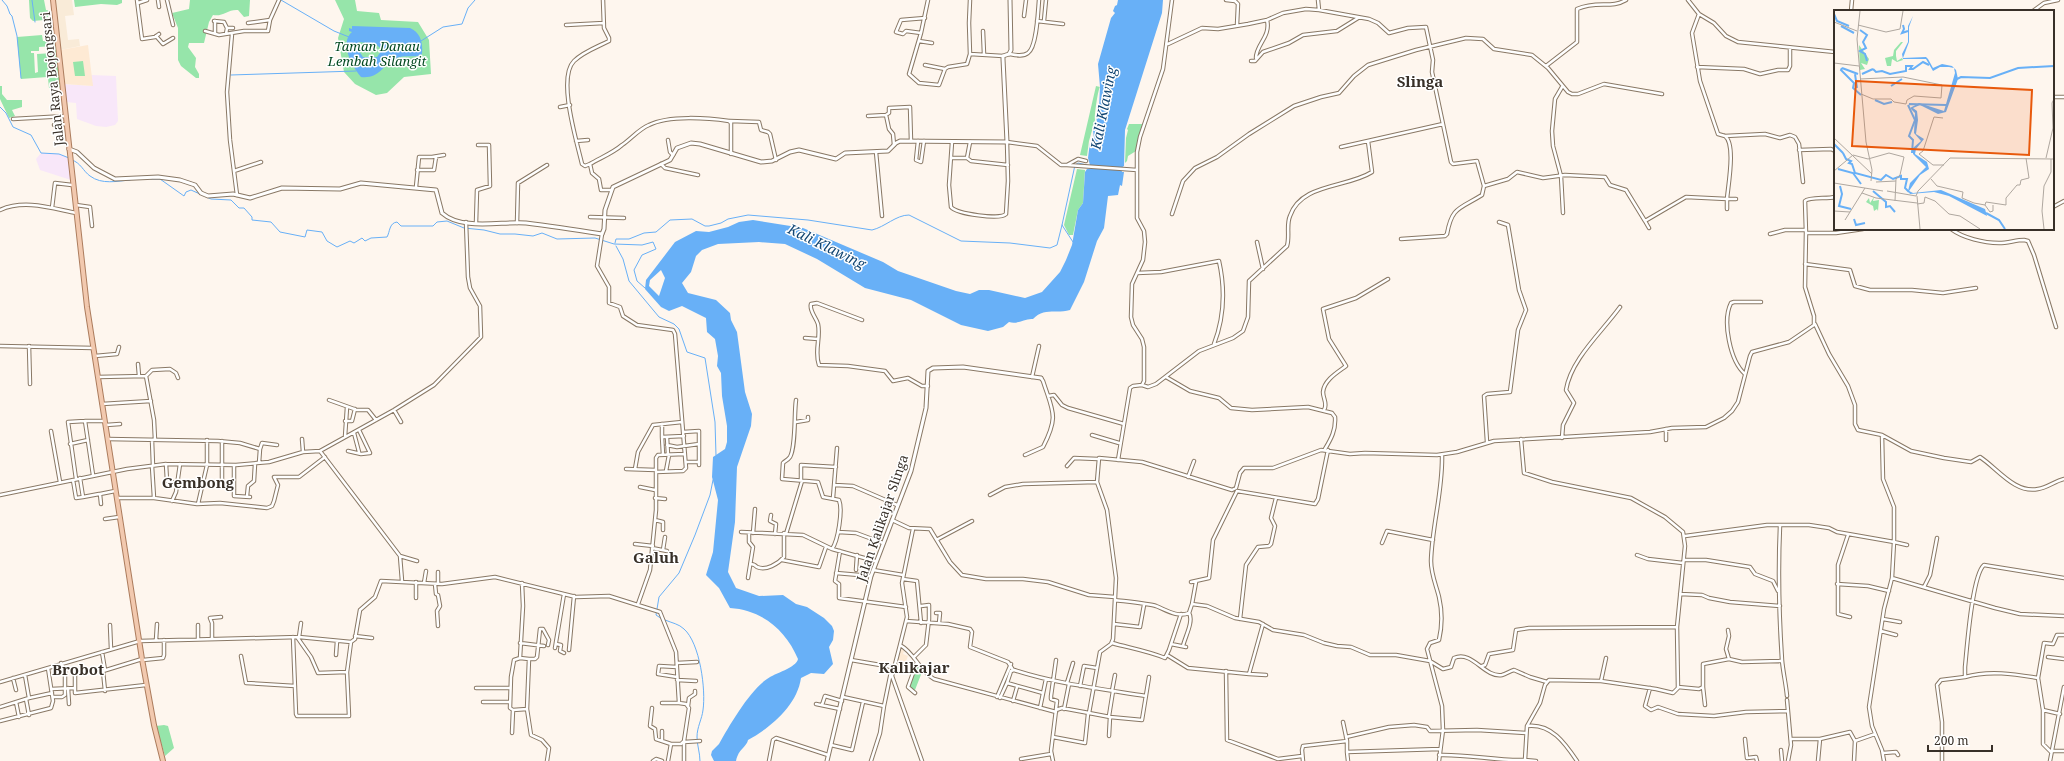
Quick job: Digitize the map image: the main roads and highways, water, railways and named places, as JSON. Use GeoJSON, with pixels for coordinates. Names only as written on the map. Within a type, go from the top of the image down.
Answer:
{"type":"FeatureCollection","features":[{"type":"Feature","properties":{"kind":"main road","name":"Jalan Raya Bojongsari"},"geometry":{"type":"LineString","coordinates":[[53,0],[67,124],[72,185],[94,356],[147,685],[163,761]]}},
{"type":"Feature","properties":{"kind":"water","name":"Kali Klawing"},"geometry":{"type":"Polygon","coordinates":[[[1118,0],[1163,0],[1162,13],[1125,130],[1124,166],[1121,168],[1122,172],[1124,172],[1122,186],[1120,185],[1118,195],[1108,196],[1104,228],[1097,241],[1084,282],[1070,310],[1042,313],[1033,319],[1027,319],[1015,323],[1009,322],[1003,327],[988,331],[961,325],[911,300],[865,288],[817,259],[785,244],[759,242],[718,244],[702,250],[696,256],[691,272],[682,283],[688,293],[716,300],[730,313],[731,320],[737,332],[745,392],[752,414],[751,426],[737,467],[735,522],[728,572],[736,588],[759,596],[783,595],[796,604],[807,607],[824,618],[832,626],[834,631],[833,640],[829,647],[833,664],[824,674],[811,673],[801,678],[794,698],[788,707],[765,729],[748,740],[746,745],[739,753],[736,761],[714,761],[711,755],[712,751],[719,744],[740,709],[754,691],[760,684],[789,668],[798,659],[787,639],[772,623],[752,613],[730,608],[719,588],[706,575],[713,552],[718,500],[712,477],[713,457],[725,449],[727,442],[727,426],[722,396],[721,373],[717,366],[718,356],[715,339],[707,332],[706,318],[682,306],[669,311],[661,307],[645,289],[646,280],[675,242],[696,231],[709,232],[728,227],[739,222],[753,220],[803,228],[883,262],[898,271],[956,291],[970,294],[979,290],[989,290],[1025,298],[1042,292],[1060,272],[1066,260],[1072,245],[1078,210],[1083,203],[1085,172],[1087,169],[1091,169],[1088,158],[1089,150],[1090,143],[1094,139],[1093,130],[1097,122],[1096,116],[1099,108],[1100,87],[1098,64],[1111,18],[1115,13],[1113,11],[1118,0]],[[661,270],[650,280],[649,286],[659,296],[665,278],[661,270]]]}},
{"type":"Feature","properties":{"kind":"water"},"geometry":{"type":"Polygon","coordinates":[[[352,26],[410,28],[419,36],[422,46],[422,54],[419,56],[394,59],[376,74],[361,77],[348,55],[347,42],[348,37],[352,32],[349,31],[349,28],[352,29],[352,26]],[[359,42],[357,48],[363,57],[377,57],[382,50],[376,44],[359,42]]]}},
{"type":"Feature","properties":{"kind":"waterway"},"geometry":{"type":"LineString","coordinates":[[2,0],[12,16],[17,36],[21,78]]}},
{"type":"Feature","properties":{"kind":"waterway"},"geometry":{"type":"LineString","coordinates":[[32,0],[35,22]]}},
{"type":"Feature","properties":{"kind":"waterway"},"geometry":{"type":"LineString","coordinates":[[281,0],[334,31],[349,37]]}},
{"type":"Feature","properties":{"kind":"waterway"},"geometry":{"type":"LineString","coordinates":[[421,41],[443,27],[462,24],[468,8],[475,0]]}},
{"type":"Feature","properties":{"kind":"waterway"},"geometry":{"type":"LineString","coordinates":[[231,75],[356,71]]}},
{"type":"Feature","properties":{"kind":"waterway"},"geometry":{"type":"LineString","coordinates":[[0,107],[6,113],[13,127],[31,135],[41,153],[59,154],[69,158]]}},
{"type":"Feature","properties":{"kind":"waterway"},"geometry":{"type":"LineString","coordinates":[[72,160],[78,163],[90,176],[99,181],[110,182],[130,180]]}},
{"type":"Feature","properties":{"kind":"waterway"},"geometry":{"type":"LineString","coordinates":[[1073,242],[1062,225],[1075,165],[1078,163],[1087,165]]}},
{"type":"Feature","properties":{"kind":"waterway"},"geometry":{"type":"LineString","coordinates":[[151,179],[160,179],[184,196],[186,192],[191,190],[211,199],[231,200],[239,208],[244,208],[252,217],[252,220],[271,222],[280,232],[305,237],[307,230],[322,232],[327,241],[337,247],[350,241],[354,243],[362,238],[365,241],[371,238],[387,237],[392,224],[397,222],[401,226],[433,226],[437,222],[447,221],[464,228],[484,230],[500,234],[533,236],[542,233],[557,239],[595,238],[614,244],[642,245],[653,242],[656,249],[642,255],[634,270],[637,281],[645,288]]}},
{"type":"Feature","properties":{"kind":"waterway","name":"Kali Klawing"},"geometry":{"type":"LineString","coordinates":[[615,243],[616,239],[629,239],[644,233],[656,232],[670,220],[692,219],[705,226],[709,226],[721,223],[728,219],[748,215],[808,220],[872,230],[895,219],[909,215],[961,241],[1010,243],[1050,248],[1057,245],[1062,225]]}},
{"type":"Feature","properties":{"kind":"waterway"},"geometry":{"type":"LineString","coordinates":[[616,246],[623,259],[629,281],[659,317],[674,324],[679,329],[687,352],[705,358],[715,422],[716,455]]}},
{"type":"Feature","properties":{"kind":"waterway"},"geometry":{"type":"LineString","coordinates":[[662,619],[656,615],[659,597],[679,573],[710,495],[713,480]]}},
{"type":"Feature","properties":{"kind":"waterway"},"geometry":{"type":"LineString","coordinates":[[665,620],[682,627],[690,636],[701,667],[704,701],[697,737],[700,761]]}},
{"type":"Feature","properties":{"kind":"district","name":"Slinga"},"geometry":{"type":"Point","coordinates":[1420,81]}},
{"type":"Feature","properties":{"kind":"district","name":"Gembong"},"geometry":{"type":"Point","coordinates":[198,482]}},
{"type":"Feature","properties":{"kind":"district","name":"Galuh"},"geometry":{"type":"Point","coordinates":[656,557]}},
{"type":"Feature","properties":{"kind":"district","name":"Kalikajar"},"geometry":{"type":"Point","coordinates":[914,667]}},
{"type":"Feature","properties":{"kind":"district","name":"Brobot"},"geometry":{"type":"Point","coordinates":[78,669]}},
{"type":"Feature","properties":{"kind":"park label","name":"Taman Danau Lembah Silangit"},"geometry":{"type":"Point","coordinates":[377,54]}}]}
